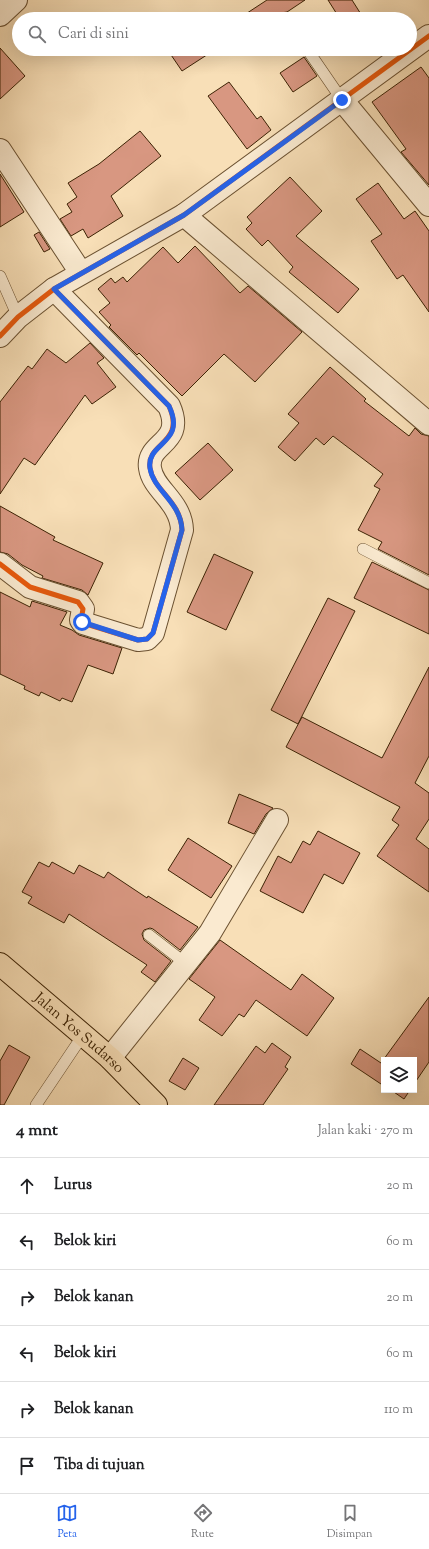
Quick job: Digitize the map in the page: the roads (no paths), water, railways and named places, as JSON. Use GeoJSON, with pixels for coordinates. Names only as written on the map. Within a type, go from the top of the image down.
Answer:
{"type":"FeatureCollection","features":[{"type":"Feature","properties":{"kind":"highway","name":"Jalan Yos Sudarso"},"geometry":{"type":"LineString","coordinates":[[0,964],[110,1058],[156,1105]]}},
{"type":"Feature","properties":{"kind":"street"},"geometry":{"type":"LineString","coordinates":[[0,15],[16,0]]}},
{"type":"Feature","properties":{"kind":"street"},"geometry":{"type":"LineString","coordinates":[[417,45],[429,36]]}},
{"type":"Feature","properties":{"kind":"street"},"geometry":{"type":"LineString","coordinates":[[0,336],[18,317],[54,289],[184,215],[402,56]]}},
{"type":"Feature","properties":{"kind":"street"},"geometry":{"type":"LineString","coordinates":[[342,100],[429,205]]}},
{"type":"Feature","properties":{"kind":"street"},"geometry":{"type":"LineString","coordinates":[[0,150],[80,273]]}},
{"type":"Feature","properties":{"kind":"street"},"geometry":{"type":"LineString","coordinates":[[184,215],[429,424]]}},
{"type":"Feature","properties":{"kind":"street"},"geometry":{"type":"LineString","coordinates":[[0,564],[30,587],[78,602],[83,609],[81,620],[83,623],[138,640],[147,639],[153,633],[182,530],[182,520],[179,512],[153,476],[150,468],[151,459],[155,452],[173,432],[175,424],[169,406],[54,289]]}},
{"type":"Feature","properties":{"kind":"street"},"geometry":{"type":"LineString","coordinates":[[110,1058],[210,933],[277,820]]}},
{"type":"Feature","properties":{"kind":"lane"},"geometry":{"type":"LineString","coordinates":[[311,56],[342,100]]}},
{"type":"Feature","properties":{"kind":"lane"},"geometry":{"type":"LineString","coordinates":[[0,276],[18,317]]}},
{"type":"Feature","properties":{"kind":"lane"},"geometry":{"type":"LineString","coordinates":[[363,549],[429,583]]}},
{"type":"Feature","properties":{"kind":"lane"},"geometry":{"type":"LineString","coordinates":[[149,935],[185,963]]}},
{"type":"Feature","properties":{"kind":"lane"},"geometry":{"type":"LineString","coordinates":[[36,1105],[83,1035]]}}]}
